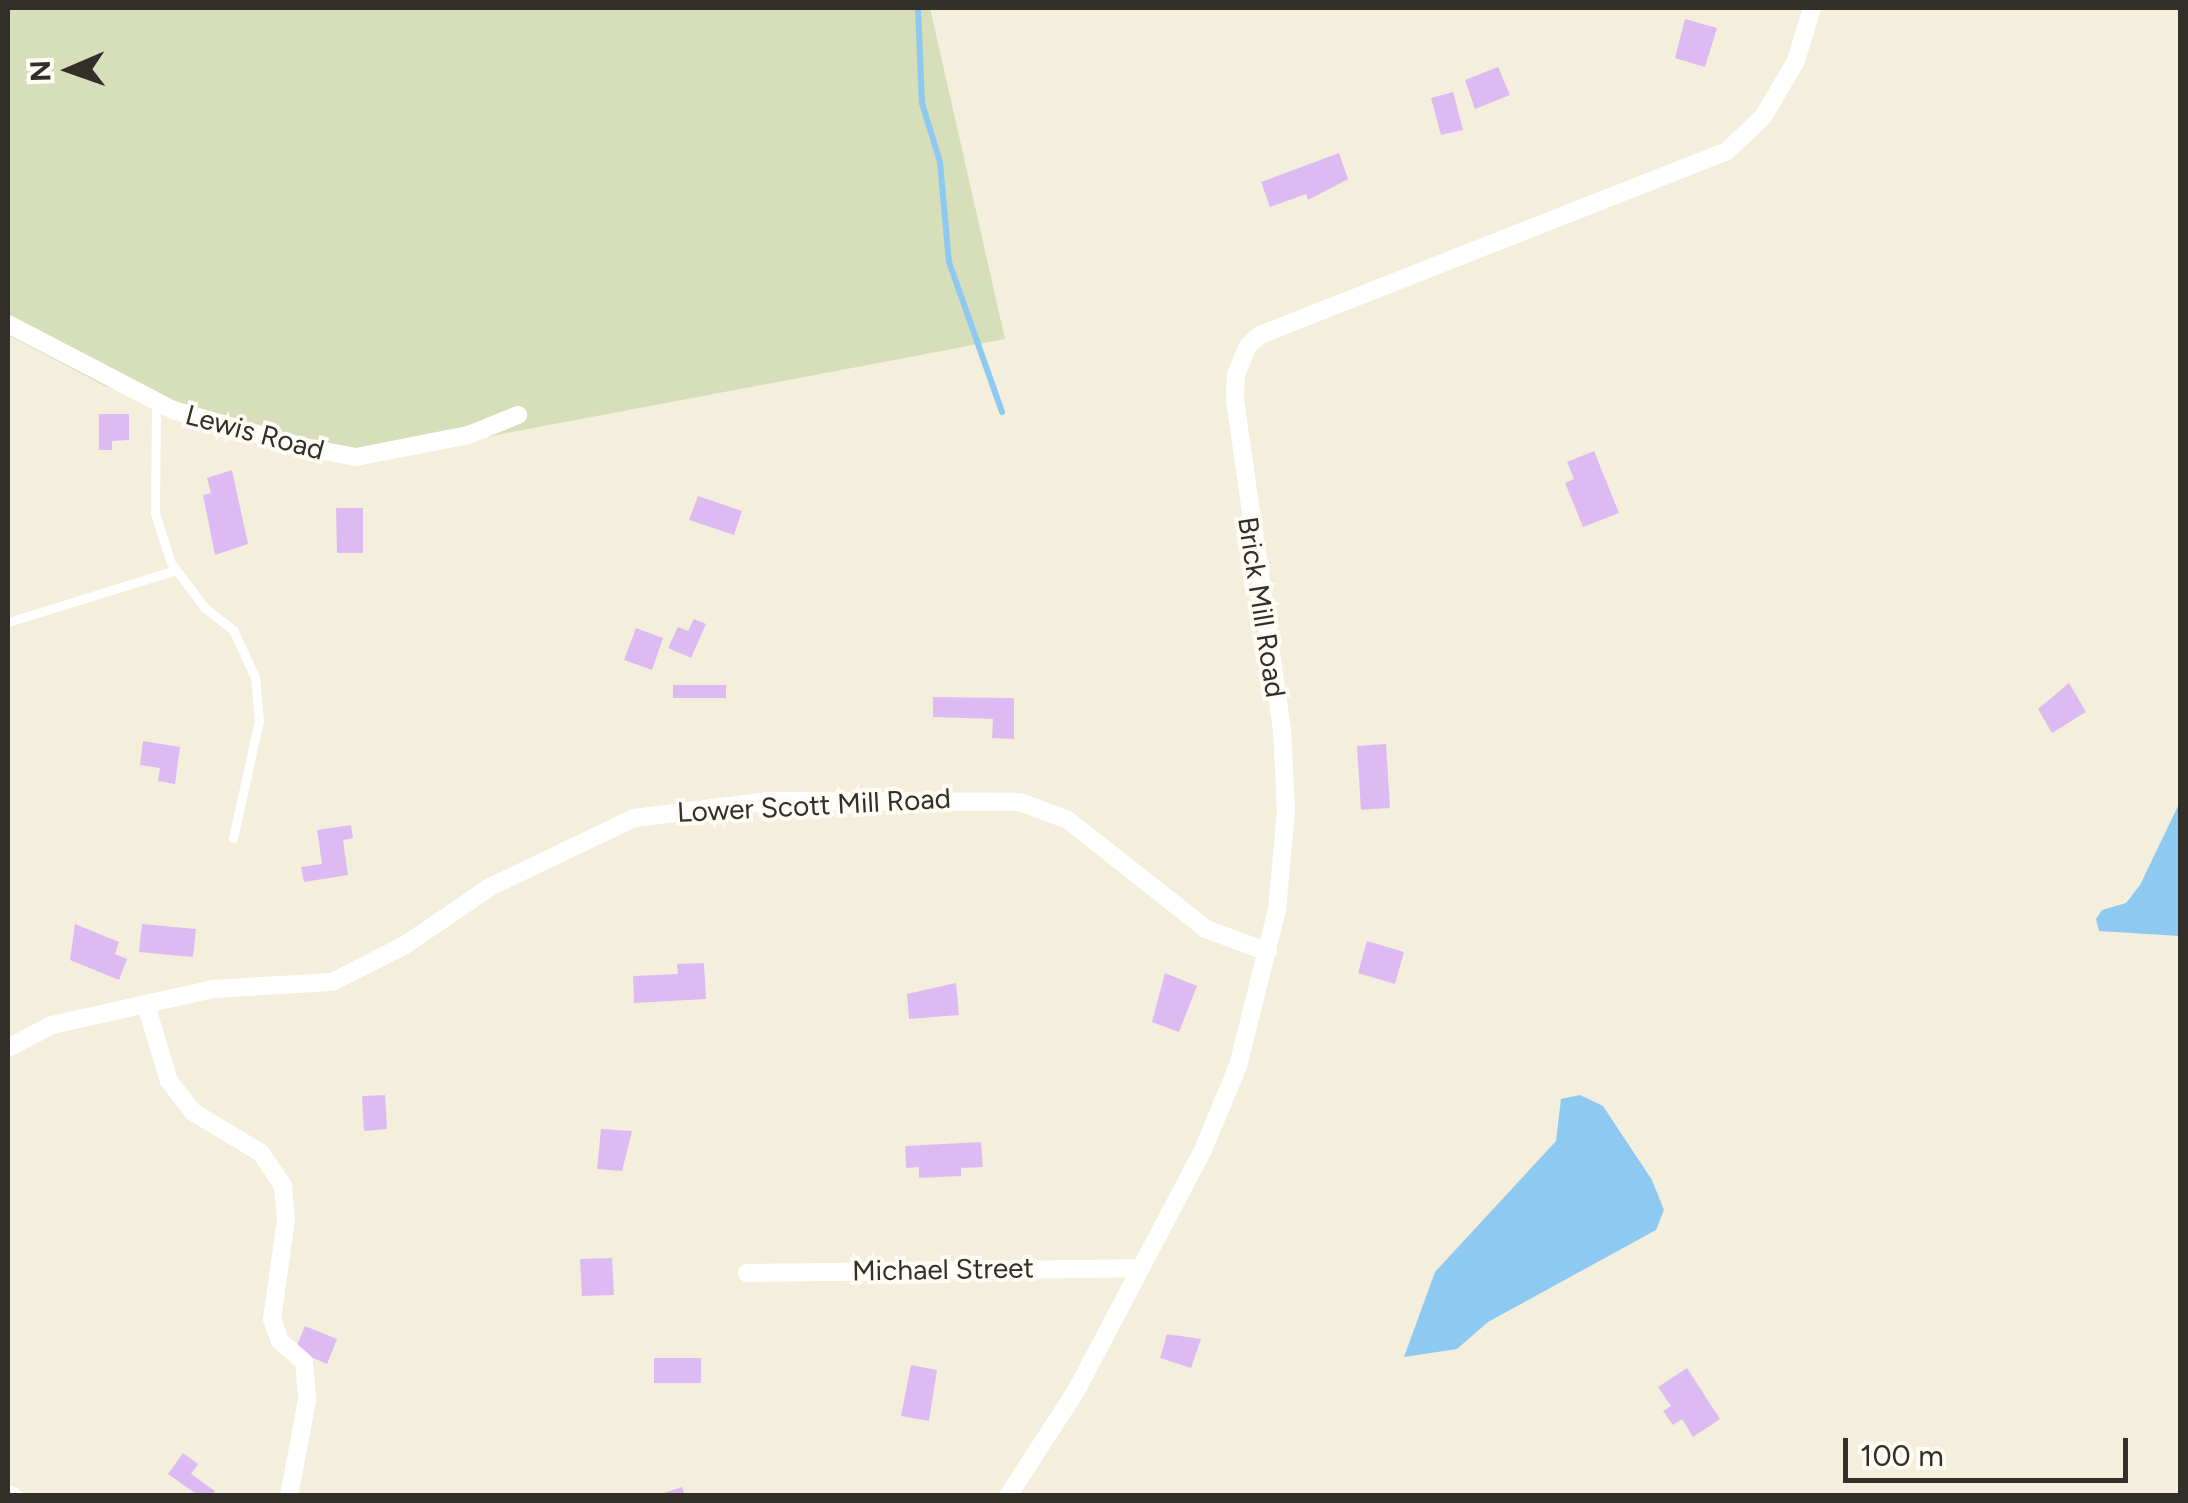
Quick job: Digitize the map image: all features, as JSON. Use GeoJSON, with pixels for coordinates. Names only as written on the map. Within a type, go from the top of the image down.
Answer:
{"type":"FeatureCollection","features":[{"type":"Feature","properties":{"kind":"street","name":"Brick Mill Road"},"geometry":{"type":"LineString","coordinates":[[1008,1496],[1076,1391],[1203,1150],[1238,1066],[1268,952],[1286,812],[1282,730],[1238,454],[1236,374],[1248,346],[1260,335],[1727,152],[1763,116],[1796,61],[1812,8]]}},
{"type":"Feature","properties":{"kind":"street","name":"Lewis Road"},"geometry":{"type":"LineString","coordinates":[[8,324],[156,401],[232,428],[356,457],[468,435],[518,415]]}},
{"type":"Feature","properties":{"kind":"street","name":"Lower Scott Mill Road"},"geometry":{"type":"LineString","coordinates":[[8,1048],[52,1025],[246,984],[332,982],[405,945],[490,887],[634,818],[768,802],[1020,802],[1068,820],[1206,929],[1268,952]]}},
{"type":"Feature","properties":{"kind":"street"},"geometry":{"type":"LineString","coordinates":[[146,1005],[168,1081],[193,1112],[261,1153],[283,1186],[286,1220],[272,1319],[280,1340],[304,1362],[307,1400],[289,1496]]}},
{"type":"Feature","properties":{"kind":"street","name":"Michael Street"},"geometry":{"type":"LineString","coordinates":[[748,1272],[1139,1268]]}},
{"type":"Feature","properties":{"kind":"lane"},"geometry":{"type":"LineString","coordinates":[[156,401],[155,513],[176,570],[205,608],[233,630],[254,677],[259,720],[233,838]]}},
{"type":"Feature","properties":{"kind":"lane"},"geometry":{"type":"LineString","coordinates":[[8,622],[176,570]]}},
{"type":"Feature","properties":{"kind":"green space"},"geometry":{"type":"Polygon","coordinates":[[[8,8],[930,8],[1005,339],[380,457],[105,386],[8,335],[8,8]]]}},
{"type":"Feature","properties":{"kind":"water"},"geometry":{"type":"Polygon","coordinates":[[[2180,802],[2180,936],[2099,931],[2096,919],[2102,910],[2126,903],[2140,885],[2180,802]]]}},
{"type":"Feature","properties":{"kind":"water"},"geometry":{"type":"Polygon","coordinates":[[[1580,1095],[1603,1106],[1652,1180],[1664,1210],[1656,1230],[1488,1322],[1457,1349],[1404,1357],[1435,1272],[1556,1141],[1561,1099],[1580,1095]]]}},
{"type":"Feature","properties":{"kind":"building"},"geometry":{"type":"Polygon","coordinates":[[[1685,19],[1717,28],[1705,67],[1675,58],[1685,19]]]}},
{"type":"Feature","properties":{"kind":"building"},"geometry":{"type":"Polygon","coordinates":[[[1498,67],[1510,95],[1475,109],[1465,80],[1498,67]]]}},
{"type":"Feature","properties":{"kind":"building"},"geometry":{"type":"Polygon","coordinates":[[[1453,92],[1463,130],[1441,135],[1431,98],[1453,92]]]}},
{"type":"Feature","properties":{"kind":"building"},"geometry":{"type":"Polygon","coordinates":[[[1339,153],[1348,179],[1308,200],[1306,194],[1270,207],[1261,182],[1339,153]]]}},
{"type":"Feature","properties":{"kind":"building"},"geometry":{"type":"Polygon","coordinates":[[[99,414],[129,414],[129,440],[112,441],[112,450],[99,450],[99,414]]]}},
{"type":"Feature","properties":{"kind":"building"},"geometry":{"type":"Polygon","coordinates":[[[1594,451],[1619,513],[1583,527],[1565,483],[1574,479],[1567,462],[1594,451]]]}},
{"type":"Feature","properties":{"kind":"building"},"geometry":{"type":"Polygon","coordinates":[[[232,470],[248,544],[215,555],[203,495],[211,493],[207,478],[232,470]]]}},
{"type":"Feature","properties":{"kind":"building"},"geometry":{"type":"Polygon","coordinates":[[[698,496],[742,511],[734,535],[689,520],[698,496]]]}},
{"type":"Feature","properties":{"kind":"building"},"geometry":{"type":"Polygon","coordinates":[[[336,508],[363,508],[363,553],[337,553],[336,508]]]}},
{"type":"Feature","properties":{"kind":"building"},"geometry":{"type":"Polygon","coordinates":[[[694,619],[706,624],[691,658],[668,648],[678,627],[688,631],[694,619]]]}},
{"type":"Feature","properties":{"kind":"building"},"geometry":{"type":"Polygon","coordinates":[[[636,628],[663,638],[652,670],[624,660],[636,628]]]}},
{"type":"Feature","properties":{"kind":"building"},"geometry":{"type":"Polygon","coordinates":[[[2069,683],[2086,712],[2052,733],[2038,709],[2069,683]]]}},
{"type":"Feature","properties":{"kind":"building"},"geometry":{"type":"Polygon","coordinates":[[[673,685],[726,685],[726,698],[673,698],[673,685]]]}},
{"type":"Feature","properties":{"kind":"building"},"geometry":{"type":"Polygon","coordinates":[[[933,697],[1014,698],[1014,739],[992,738],[993,719],[933,717],[933,697]]]}},
{"type":"Feature","properties":{"kind":"building"},"geometry":{"type":"Polygon","coordinates":[[[143,741],[180,747],[175,784],[158,781],[160,768],[140,765],[143,741]]]}},
{"type":"Feature","properties":{"kind":"building"},"geometry":{"type":"Polygon","coordinates":[[[1386,744],[1390,808],[1361,810],[1357,746],[1386,744]]]}},
{"type":"Feature","properties":{"kind":"building"},"geometry":{"type":"Polygon","coordinates":[[[351,825],[353,838],[343,840],[348,875],[304,882],[301,867],[322,864],[317,830],[351,825]]]}},
{"type":"Feature","properties":{"kind":"building"},"geometry":{"type":"Polygon","coordinates":[[[75,924],[119,942],[115,954],[127,959],[119,980],[70,960],[75,924]]]}},
{"type":"Feature","properties":{"kind":"building"},"geometry":{"type":"Polygon","coordinates":[[[142,924],[196,929],[193,957],[139,952],[142,924]]]}},
{"type":"Feature","properties":{"kind":"building"},"geometry":{"type":"Polygon","coordinates":[[[1367,941],[1404,952],[1395,984],[1358,973],[1367,941]]]}},
{"type":"Feature","properties":{"kind":"building"},"geometry":{"type":"Polygon","coordinates":[[[704,963],[706,999],[634,1003],[633,976],[678,974],[677,964],[704,963]]]}},
{"type":"Feature","properties":{"kind":"building"},"geometry":{"type":"Polygon","coordinates":[[[1165,973],[1197,986],[1179,1032],[1152,1022],[1165,973]]]}},
{"type":"Feature","properties":{"kind":"building"},"geometry":{"type":"Polygon","coordinates":[[[956,983],[959,1015],[909,1019],[907,994],[956,983]]]}},
{"type":"Feature","properties":{"kind":"building"},"geometry":{"type":"Polygon","coordinates":[[[385,1095],[387,1129],[364,1131],[362,1096],[385,1095]]]}},
{"type":"Feature","properties":{"kind":"building"},"geometry":{"type":"Polygon","coordinates":[[[601,1129],[632,1131],[622,1171],[597,1169],[601,1129]]]}},
{"type":"Feature","properties":{"kind":"building"},"geometry":{"type":"Polygon","coordinates":[[[981,1142],[983,1167],[961,1168],[961,1176],[919,1178],[919,1167],[906,1168],[905,1146],[981,1142]]]}},
{"type":"Feature","properties":{"kind":"building"},"geometry":{"type":"Polygon","coordinates":[[[612,1258],[614,1295],[582,1296],[580,1259],[612,1258]]]}},
{"type":"Feature","properties":{"kind":"building"},"geometry":{"type":"Polygon","coordinates":[[[305,1326],[337,1339],[327,1364],[295,1350],[305,1326]]]}},
{"type":"Feature","properties":{"kind":"building"},"geometry":{"type":"Polygon","coordinates":[[[1167,1334],[1201,1339],[1191,1368],[1160,1358],[1167,1334]]]}},
{"type":"Feature","properties":{"kind":"building"},"geometry":{"type":"Polygon","coordinates":[[[654,1358],[701,1358],[701,1383],[654,1383],[654,1358]]]}},
{"type":"Feature","properties":{"kind":"building"},"geometry":{"type":"Polygon","coordinates":[[[911,1365],[937,1370],[929,1421],[901,1416],[911,1365]]]}},
{"type":"Feature","properties":{"kind":"building"},"geometry":{"type":"Polygon","coordinates":[[[1687,1368],[1720,1419],[1693,1437],[1682,1419],[1673,1425],[1663,1411],[1671,1406],[1658,1387],[1687,1368]]]}},
{"type":"Feature","properties":{"kind":"building"},"geometry":{"type":"Polygon","coordinates":[[[183,1453],[198,1464],[191,1474],[215,1491],[212,1496],[199,1496],[168,1474],[183,1453]]]}},
{"type":"Feature","properties":{"kind":"building"},"geometry":{"type":"Polygon","coordinates":[[[682,1487],[685,1496],[658,1496],[658,1495],[682,1487]]]}},
{"type":"Feature","properties":{"kind":"waterway"},"geometry":{"type":"LineString","coordinates":[[918,8],[922,103],[940,162],[949,262],[1002,412]]}}]}
